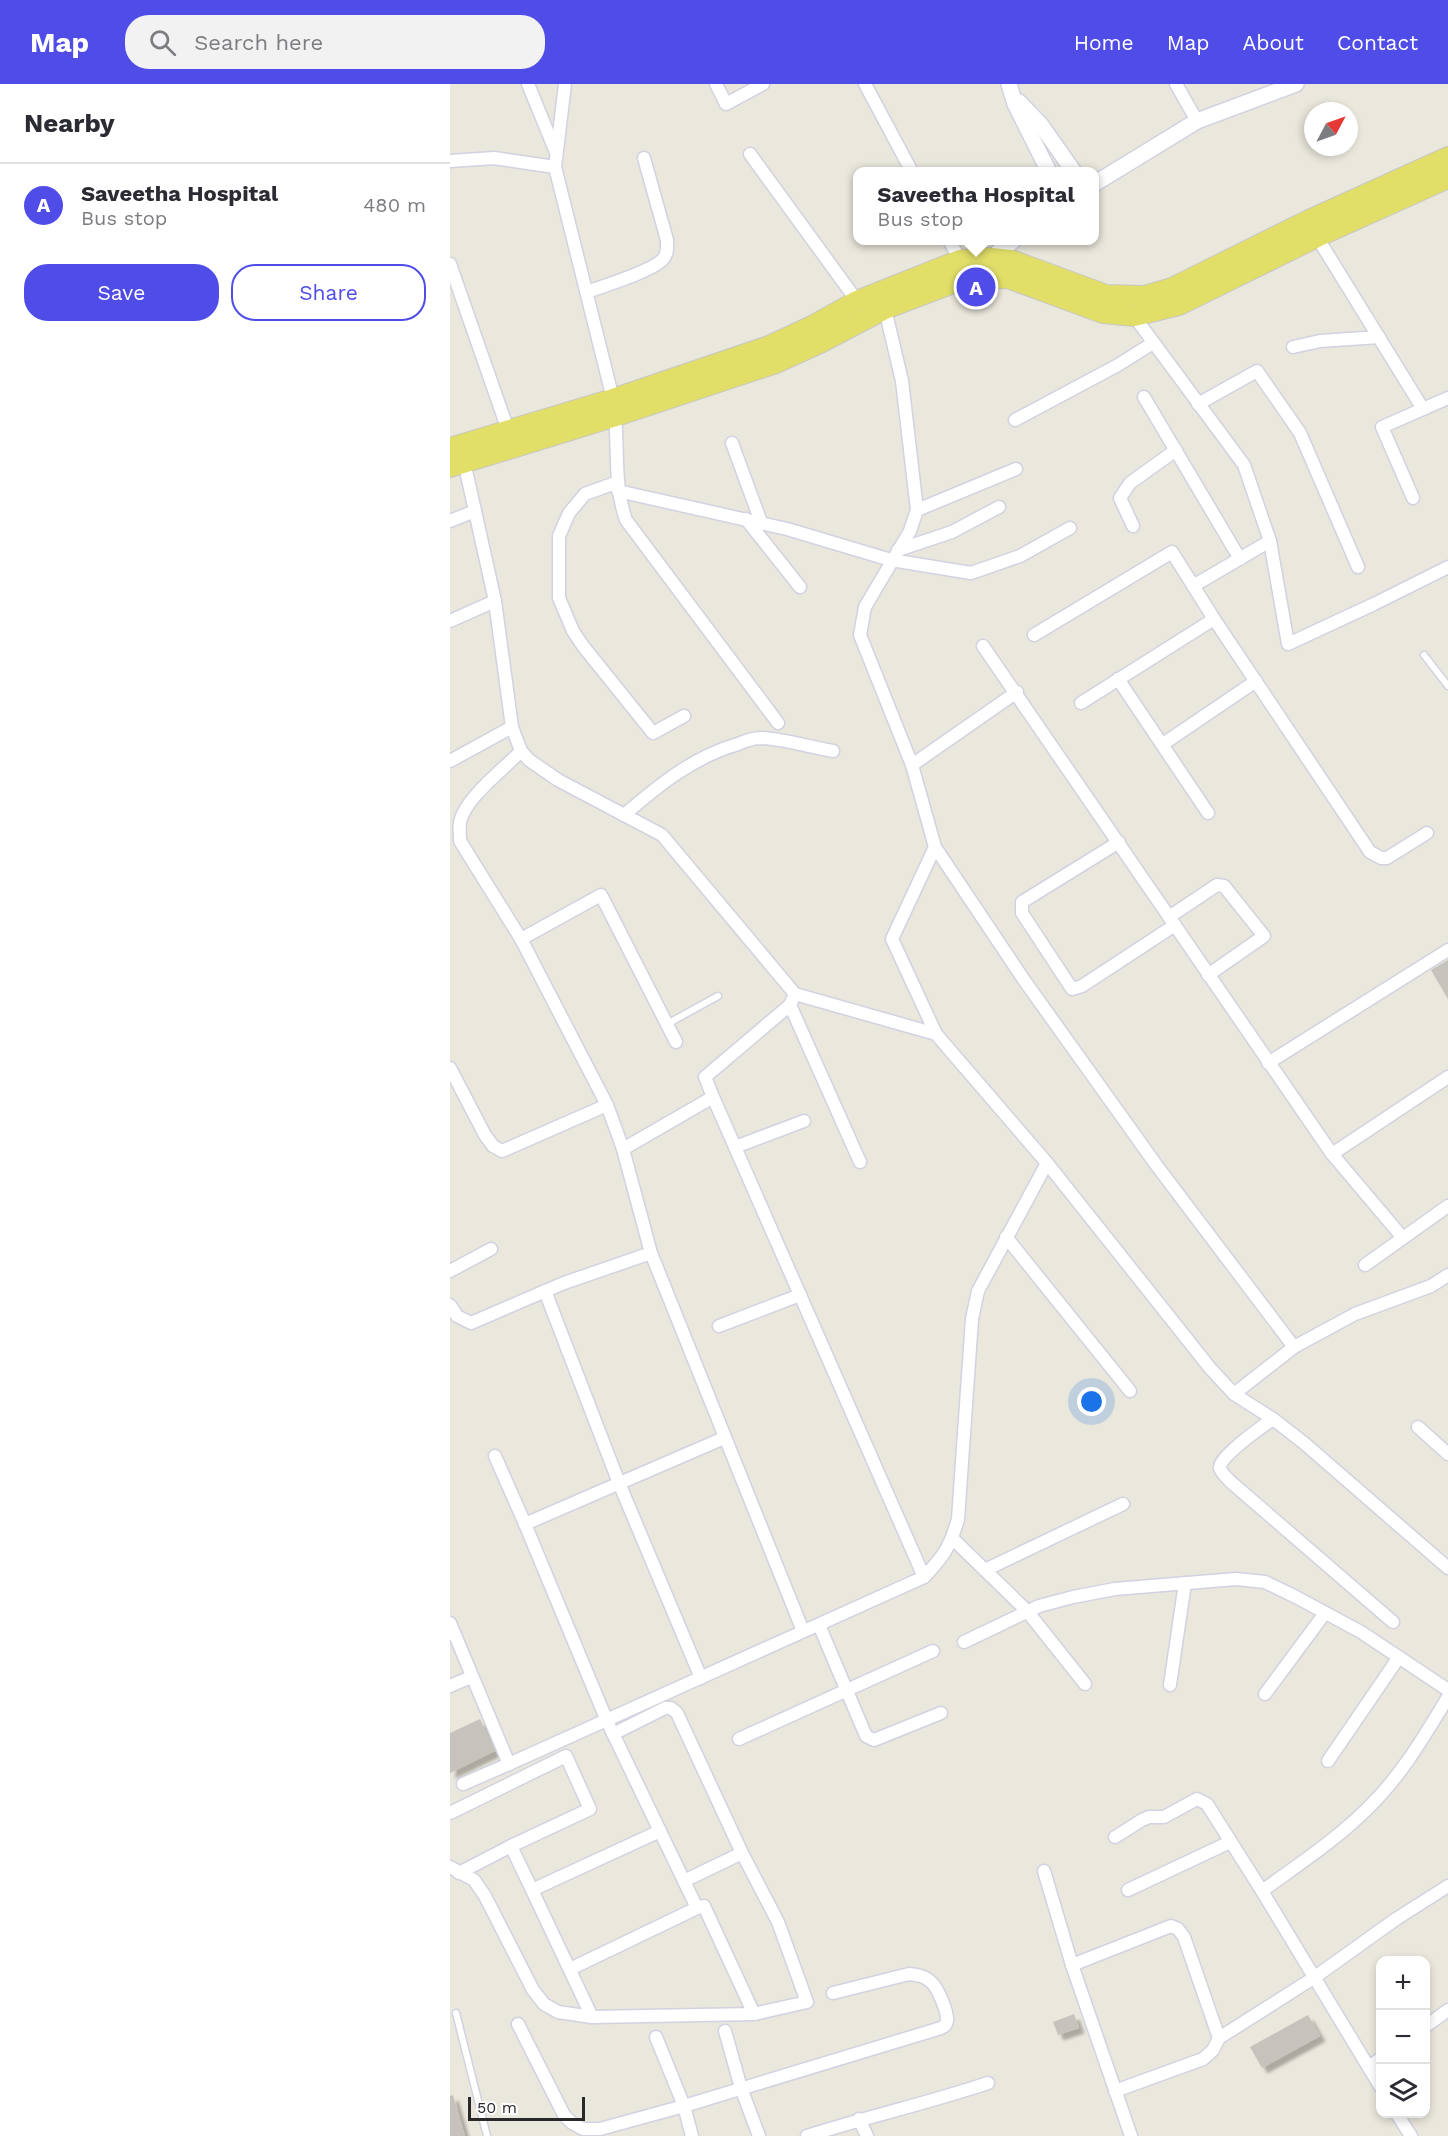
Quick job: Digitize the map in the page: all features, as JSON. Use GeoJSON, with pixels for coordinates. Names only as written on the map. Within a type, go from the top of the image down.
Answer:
{"type":"FeatureCollection","features":[{"type":"Feature","properties":{"kind":"main road"},"geometry":{"type":"LineString","coordinates":[[456,455],[508,430],[615,407],[769,346],[857,301],[960,260],[991,258],[1011,260],[1106,295],[1144,296],[1172,288],[1309,220],[1448,157]]}},
{"type":"Feature","properties":{"kind":"main road"},"geometry":{"type":"LineString","coordinates":[[456,455],[615,407],[776,363],[885,309],[964,279],[1008,278],[1103,313],[1134,316],[1179,305],[1317,237],[1448,178]]}},
{"type":"Feature","properties":{"kind":"street"},"geometry":{"type":"LineString","coordinates":[[528,84],[556,152]]}},
{"type":"Feature","properties":{"kind":"street"},"geometry":{"type":"LineString","coordinates":[[565,84],[555,167],[615,407],[620,504],[626,520],[778,723]]}},
{"type":"Feature","properties":{"kind":"street"},"geometry":{"type":"LineString","coordinates":[[716,84],[726,104],[763,84]]}},
{"type":"Feature","properties":{"kind":"street"},"geometry":{"type":"LineString","coordinates":[[865,84],[910,167]]}},
{"type":"Feature","properties":{"kind":"street"},"geometry":{"type":"LineString","coordinates":[[1009,84],[1046,167]]}},
{"type":"Feature","properties":{"kind":"street"},"geometry":{"type":"LineString","coordinates":[[1176,84],[1197,121]]}},
{"type":"Feature","properties":{"kind":"street"},"geometry":{"type":"LineString","coordinates":[[1099,182],[1197,121],[1296,84]]}},
{"type":"Feature","properties":{"kind":"street"},"geometry":{"type":"LineString","coordinates":[[1014,99],[1022,103],[1041,124],[1071,167]]}},
{"type":"Feature","properties":{"kind":"street"},"geometry":{"type":"LineString","coordinates":[[750,154],[857,301]]}},
{"type":"Feature","properties":{"kind":"street"},"geometry":{"type":"LineString","coordinates":[[450,161],[494,158],[555,167]]}},
{"type":"Feature","properties":{"kind":"street"},"geometry":{"type":"LineString","coordinates":[[587,292],[650,268],[663,260],[667,250],[667,240],[644,158]]}},
{"type":"Feature","properties":{"kind":"street"},"geometry":{"type":"LineString","coordinates":[[1317,237],[1423,409]]}},
{"type":"Feature","properties":{"kind":"street"},"geometry":{"type":"LineString","coordinates":[[952,245],[960,260]]}},
{"type":"Feature","properties":{"kind":"street"},"geometry":{"type":"LineString","coordinates":[[982,278],[991,258],[1008,245]]}},
{"type":"Feature","properties":{"kind":"street"},"geometry":{"type":"LineString","coordinates":[[450,264],[508,430]]}},
{"type":"Feature","properties":{"kind":"street"},"geometry":{"type":"LineString","coordinates":[[1121,296],[1244,465],[1270,541],[1288,644],[1448,567]]}},
{"type":"Feature","properties":{"kind":"street"},"geometry":{"type":"LineString","coordinates":[[885,309],[902,381],[917,510],[910,531],[865,607],[860,634],[912,765],[935,847],[1037,999],[1157,1166],[1294,1347]]}},
{"type":"Feature","properties":{"kind":"street"},"geometry":{"type":"LineString","coordinates":[[1293,347],[1320,341],[1379,337]]}},
{"type":"Feature","properties":{"kind":"street"},"geometry":{"type":"LineString","coordinates":[[1015,420],[1118,365],[1153,342]]}},
{"type":"Feature","properties":{"kind":"street"},"geometry":{"type":"LineString","coordinates":[[1198,404],[1257,371],[1300,433],[1358,567]]}},
{"type":"Feature","properties":{"kind":"street"},"geometry":{"type":"LineString","coordinates":[[1144,397],[1240,559]]}},
{"type":"Feature","properties":{"kind":"street"},"geometry":{"type":"LineString","coordinates":[[1413,498],[1382,427],[1448,398]]}},
{"type":"Feature","properties":{"kind":"street"},"geometry":{"type":"LineString","coordinates":[[732,443],[761,522]]}},
{"type":"Feature","properties":{"kind":"street"},"geometry":{"type":"LineString","coordinates":[[1133,526],[1120,498],[1124,490],[1130,483],[1176,450]]}},
{"type":"Feature","properties":{"kind":"street"},"geometry":{"type":"LineString","coordinates":[[456,455],[475,511],[495,601],[512,727],[521,751],[529,760],[558,780],[662,835],[792,1000],[860,1162]]}},
{"type":"Feature","properties":{"kind":"street"},"geometry":{"type":"LineString","coordinates":[[917,510],[1016,469]]}},
{"type":"Feature","properties":{"kind":"street"},"geometry":{"type":"LineString","coordinates":[[684,716],[653,733],[583,646],[565,616],[559,598],[559,536],[569,513],[585,494],[618,486],[971,573],[1020,556],[1070,528]]}},
{"type":"Feature","properties":{"kind":"street"},"geometry":{"type":"LineString","coordinates":[[895,555],[952,532],[999,507]]}},
{"type":"Feature","properties":{"kind":"street"},"geometry":{"type":"LineString","coordinates":[[450,521],[475,511]]}},
{"type":"Feature","properties":{"kind":"street"},"geometry":{"type":"LineString","coordinates":[[746,519],[800,587]]}},
{"type":"Feature","properties":{"kind":"street"},"geometry":{"type":"LineString","coordinates":[[1193,586],[1270,541]]}},
{"type":"Feature","properties":{"kind":"street"},"geometry":{"type":"LineString","coordinates":[[1034,634],[1172,552],[1214,619],[1370,852],[1381,858],[1387,858],[1427,833]]}},
{"type":"Feature","properties":{"kind":"street"},"geometry":{"type":"LineString","coordinates":[[450,621],[495,601]]}},
{"type":"Feature","properties":{"kind":"street"},"geometry":{"type":"LineString","coordinates":[[1081,703],[1214,619]]}},
{"type":"Feature","properties":{"kind":"street"},"geometry":{"type":"LineString","coordinates":[[983,646],[1017,692],[1332,1154],[1403,1238]]}},
{"type":"Feature","properties":{"kind":"street"},"geometry":{"type":"LineString","coordinates":[[1118,679],[1208,813]]}},
{"type":"Feature","properties":{"kind":"street"},"geometry":{"type":"LineString","coordinates":[[1163,744],[1256,681]]}},
{"type":"Feature","properties":{"kind":"street"},"geometry":{"type":"LineString","coordinates":[[912,765],[1017,692]]}},
{"type":"Feature","properties":{"kind":"street"},"geometry":{"type":"LineString","coordinates":[[450,761],[512,727]]}},
{"type":"Feature","properties":{"kind":"street"},"geometry":{"type":"LineString","coordinates":[[624,815],[686,766],[731,745],[757,738],[785,740],[833,751]]}},
{"type":"Feature","properties":{"kind":"street"},"geometry":{"type":"LineString","coordinates":[[521,751],[466,808],[455,844],[521,939],[606,1105],[623,1149],[651,1253],[803,1631]]}},
{"type":"Feature","properties":{"kind":"street"},"geometry":{"type":"LineString","coordinates":[[1119,842],[1022,902],[1022,913],[1072,988],[1082,986],[1172,921],[1217,885],[1224,886],[1264,936],[1209,975]]}},
{"type":"Feature","properties":{"kind":"street"},"geometry":{"type":"LineString","coordinates":[[935,847],[892,939],[936,1034],[1047,1163],[1210,1368],[1234,1394],[1273,1419],[1304,1443],[1448,1568]]}},
{"type":"Feature","properties":{"kind":"street"},"geometry":{"type":"LineString","coordinates":[[521,939],[601,895],[676,1042]]}},
{"type":"Feature","properties":{"kind":"street"},"geometry":{"type":"LineString","coordinates":[[1268,1063],[1448,950]]}},
{"type":"Feature","properties":{"kind":"street"},"geometry":{"type":"LineString","coordinates":[[792,1000],[936,1034]]}},
{"type":"Feature","properties":{"kind":"street"},"geometry":{"type":"LineString","coordinates":[[792,1000],[705,1077],[924,1577]]}},
{"type":"Feature","properties":{"kind":"street"},"geometry":{"type":"LineString","coordinates":[[450,1068],[485,1135],[493,1146],[501,1151],[606,1105]]}},
{"type":"Feature","properties":{"kind":"street"},"geometry":{"type":"LineString","coordinates":[[1332,1154],[1448,1077]]}},
{"type":"Feature","properties":{"kind":"street"},"geometry":{"type":"LineString","coordinates":[[623,1149],[713,1097]]}},
{"type":"Feature","properties":{"kind":"street"},"geometry":{"type":"LineString","coordinates":[[735,1147],[804,1121]]}},
{"type":"Feature","properties":{"kind":"street"},"geometry":{"type":"LineString","coordinates":[[463,1784],[924,1577],[944,1555],[953,1539],[958,1519],[972,1319],[978,1291],[1047,1163]]}},
{"type":"Feature","properties":{"kind":"street"},"geometry":{"type":"LineString","coordinates":[[1365,1265],[1448,1206]]}},
{"type":"Feature","properties":{"kind":"street"},"geometry":{"type":"LineString","coordinates":[[1006,1237],[1130,1391]]}},
{"type":"Feature","properties":{"kind":"street"},"geometry":{"type":"LineString","coordinates":[[450,1271],[491,1249]]}},
{"type":"Feature","properties":{"kind":"street"},"geometry":{"type":"LineString","coordinates":[[450,1305],[457,1316],[471,1323],[564,1282],[651,1253]]}},
{"type":"Feature","properties":{"kind":"street"},"geometry":{"type":"LineString","coordinates":[[1234,1394],[1294,1347],[1355,1314],[1431,1286],[1448,1275]]}},
{"type":"Feature","properties":{"kind":"street"},"geometry":{"type":"LineString","coordinates":[[545,1291],[619,1483],[701,1678]]}},
{"type":"Feature","properties":{"kind":"street"},"geometry":{"type":"LineString","coordinates":[[719,1326],[800,1295]]}},
{"type":"Feature","properties":{"kind":"street"},"geometry":{"type":"LineString","coordinates":[[1273,1419],[1220,1462],[1223,1474],[1393,1622]]}},
{"type":"Feature","properties":{"kind":"street"},"geometry":{"type":"LineString","coordinates":[[1418,1427],[1448,1454]]}},
{"type":"Feature","properties":{"kind":"street"},"geometry":{"type":"LineString","coordinates":[[525,1524],[724,1438]]}},
{"type":"Feature","properties":{"kind":"street"},"geometry":{"type":"LineString","coordinates":[[495,1456],[607,1721],[697,1908]]}},
{"type":"Feature","properties":{"kind":"street"},"geometry":{"type":"LineString","coordinates":[[985,1570],[1123,1504]]}},
{"type":"Feature","properties":{"kind":"street"},"geometry":{"type":"LineString","coordinates":[[953,1539],[1027,1611],[1085,1684]]}},
{"type":"Feature","properties":{"kind":"street"},"geometry":{"type":"LineString","coordinates":[[964,1642],[1039,1606],[1073,1597],[1115,1589],[1236,1579],[1264,1582],[1325,1613],[1361,1632],[1448,1690]]}},
{"type":"Feature","properties":{"kind":"street"},"geometry":{"type":"LineString","coordinates":[[1170,1685],[1185,1583]]}},
{"type":"Feature","properties":{"kind":"street"},"geometry":{"type":"LineString","coordinates":[[1265,1694],[1325,1613]]}},
{"type":"Feature","properties":{"kind":"street"},"geometry":{"type":"LineString","coordinates":[[450,1623],[509,1764]]}},
{"type":"Feature","properties":{"kind":"street"},"geometry":{"type":"LineString","coordinates":[[819,1625],[866,1736],[874,1740],[941,1713]]}},
{"type":"Feature","properties":{"kind":"street"},"geometry":{"type":"LineString","coordinates":[[739,1739],[933,1651]]}},
{"type":"Feature","properties":{"kind":"street"},"geometry":{"type":"LineString","coordinates":[[1328,1761],[1399,1657]]}},
{"type":"Feature","properties":{"kind":"street"},"geometry":{"type":"LineString","coordinates":[[450,1686],[471,1677]]}},
{"type":"Feature","properties":{"kind":"street"},"geometry":{"type":"LineString","coordinates":[[1262,1891],[1345,1829],[1371,1805],[1411,1759],[1448,1697]]}},
{"type":"Feature","properties":{"kind":"street"},"geometry":{"type":"LineString","coordinates":[[454,1870],[474,1880],[485,1896],[533,1990],[544,2004],[558,2012],[592,2017],[754,2014],[807,2002],[778,1922],[742,1853],[677,1713],[671,1708],[665,1708],[613,1734]]}},
{"type":"Feature","properties":{"kind":"street"},"geometry":{"type":"LineString","coordinates":[[450,1813],[566,1756],[590,1809],[454,1870]]}},
{"type":"Feature","properties":{"kind":"street"},"geometry":{"type":"LineString","coordinates":[[1115,1837],[1142,1820],[1149,1817],[1164,1817],[1197,1799],[1207,1804],[1376,2079]]}},
{"type":"Feature","properties":{"kind":"street"},"geometry":{"type":"LineString","coordinates":[[532,1890],[660,1831]]}},
{"type":"Feature","properties":{"kind":"street"},"geometry":{"type":"LineString","coordinates":[[1128,1890],[1230,1842]]}},
{"type":"Feature","properties":{"kind":"street"},"geometry":{"type":"LineString","coordinates":[[511,1846],[592,2017]]}},
{"type":"Feature","properties":{"kind":"street"},"geometry":{"type":"LineString","coordinates":[[684,1881],[742,1853]]}},
{"type":"Feature","properties":{"kind":"street"},"geometry":{"type":"LineString","coordinates":[[1044,1871],[1072,1965],[1131,2136]]}},
{"type":"Feature","properties":{"kind":"street"},"geometry":{"type":"LineString","coordinates":[[1115,2091],[1203,2059],[1213,2050],[1219,2038],[1315,1977],[1396,1919],[1448,1886]]}},
{"type":"Feature","properties":{"kind":"street"},"geometry":{"type":"LineString","coordinates":[[570,1969],[704,1906],[754,2014]]}},
{"type":"Feature","properties":{"kind":"street"},"geometry":{"type":"LineString","coordinates":[[1072,1965],[1170,1926],[1178,1929],[1184,1937],[1219,2038]]}},
{"type":"Feature","properties":{"kind":"street"},"geometry":{"type":"LineString","coordinates":[[518,2024],[564,2115],[583,2129],[600,2128],[684,2106],[941,2028],[946,2024],[947,2019],[939,1992],[932,1982],[922,1975],[909,1974],[833,1993]]}},
{"type":"Feature","properties":{"kind":"street"},"geometry":{"type":"LineString","coordinates":[[1430,2023],[1448,2010]]}},
{"type":"Feature","properties":{"kind":"street"},"geometry":{"type":"LineString","coordinates":[[725,2031],[741,2088],[759,2136]]}},
{"type":"Feature","properties":{"kind":"street"},"geometry":{"type":"LineString","coordinates":[[656,2037],[684,2106],[692,2136]]}},
{"type":"Feature","properties":{"kind":"street"},"geometry":{"type":"LineString","coordinates":[[1369,2067],[1376,2062]]}},
{"type":"Feature","properties":{"kind":"street"},"geometry":{"type":"LineString","coordinates":[[807,2136],[859,2119],[951,2096],[988,2083]]}},
{"type":"Feature","properties":{"kind":"street"},"geometry":{"type":"LineString","coordinates":[[1400,2118],[1411,2136]]}},
{"type":"Feature","properties":{"kind":"street"},"geometry":{"type":"LineString","coordinates":[[859,2119],[867,2136]]}},
{"type":"Feature","properties":{"kind":"lane"},"geometry":{"type":"LineString","coordinates":[[1424,655],[1448,686]]}},
{"type":"Feature","properties":{"kind":"lane"},"geometry":{"type":"LineString","coordinates":[[667,1024],[718,996]]}},
{"type":"Feature","properties":{"kind":"lane"},"geometry":{"type":"LineString","coordinates":[[456,2013],[487,2136]]}},
{"type":"Feature","properties":{"kind":"building"},"geometry":{"type":"Polygon","coordinates":[[[1448,960],[1448,999],[1431,970],[1448,960]]]}},
{"type":"Feature","properties":{"kind":"building"},"geometry":{"type":"Polygon","coordinates":[[[480,1719],[495,1751],[450,1773],[450,1733],[480,1719]]]}},
{"type":"Feature","properties":{"kind":"building"},"geometry":{"type":"Polygon","coordinates":[[[1074,2014],[1079,2028],[1058,2035],[1053,2022],[1074,2014]]]}},
{"type":"Feature","properties":{"kind":"building"},"geometry":{"type":"Polygon","coordinates":[[[1308,2015],[1320,2036],[1262,2068],[1250,2047],[1308,2015]]]}},
{"type":"Feature","properties":{"kind":"building"},"geometry":{"type":"Polygon","coordinates":[[[453,2095],[465,2136],[450,2136],[450,2096],[453,2095]]]}},
{"type":"Feature","properties":{"kind":"place","name":"Saveetha Hospital"},"geometry":{"type":"Point","coordinates":[976,287]}}]}
